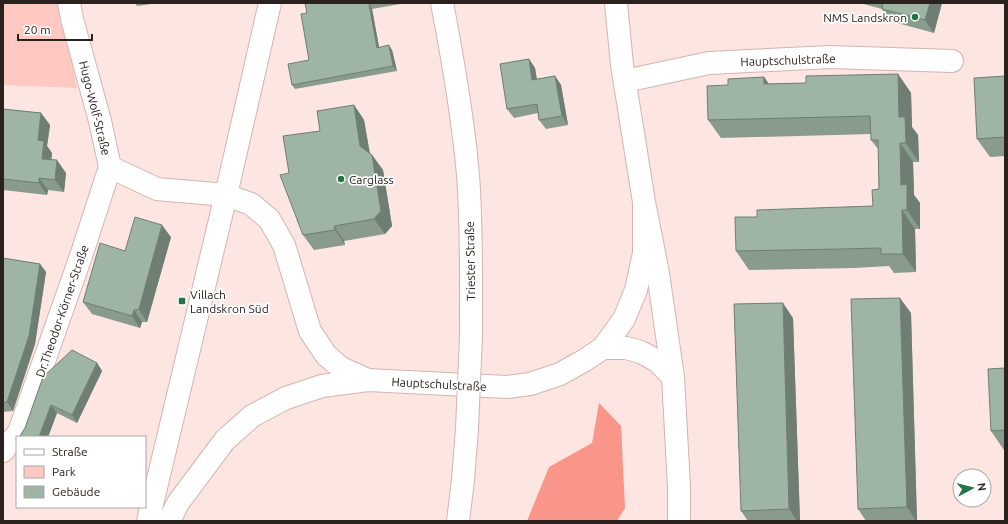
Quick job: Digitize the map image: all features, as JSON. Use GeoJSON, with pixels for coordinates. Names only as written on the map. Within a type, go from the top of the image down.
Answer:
{"type":"FeatureCollection","features":[{"type":"Feature","properties":{"kind":"main road","name":"Hugo-Wolf-Straße"},"geometry":{"type":"LineString","coordinates":[[69,3],[100,121],[110,166],[156,189],[226,195],[251,204],[269,218],[284,245],[310,330],[326,355],[341,368],[368,380]]}},
{"type":"Feature","properties":{"kind":"main road"},"geometry":{"type":"LineString","coordinates":[[148,521],[270,3]]}},
{"type":"Feature","properties":{"kind":"main road","name":"Triester Straße"},"geometry":{"type":"LineString","coordinates":[[442,3],[459,98],[468,175],[472,256],[471,336],[467,429],[458,521]]}},
{"type":"Feature","properties":{"kind":"main road","name":"Hauptschulstraße"},"geometry":{"type":"LineString","coordinates":[[616,3],[622,65],[644,202],[658,273],[673,377],[679,487],[679,521]]}},
{"type":"Feature","properties":{"kind":"main road","name":"Hauptschulstraße"},"geometry":{"type":"LineString","coordinates":[[625,81],[709,63],[830,57],[952,61]]}},
{"type":"Feature","properties":{"kind":"main road","name":"Dr.Theodor-Körner-Straße"},"geometry":{"type":"LineString","coordinates":[[3,451],[19,432],[81,256],[110,166]]}},
{"type":"Feature","properties":{"kind":"main road","name":"Hauptschulstraße"},"geometry":{"type":"LineString","coordinates":[[170,521],[178,503],[225,440],[252,416],[286,398],[322,386],[368,380],[507,387],[530,384],[560,374],[603,348],[624,319],[636,290],[644,253],[644,202]]}},
{"type":"Feature","properties":{"kind":"main road"},"geometry":{"type":"LineString","coordinates":[[603,348],[626,348],[641,352],[657,361],[673,377]]}},
{"type":"Feature","properties":{"kind":"main road"},"geometry":{"type":"LineString","coordinates":[[662,521],[679,487]]}},
{"type":"Feature","properties":{"kind":"green space"},"geometry":{"type":"Polygon","coordinates":[[[3,3],[59,3],[77,88],[3,85],[3,3]]]}},
{"type":"Feature","properties":{"kind":"shaded area"},"geometry":{"type":"Polygon","coordinates":[[[599,403],[621,426],[625,508],[617,521],[527,521],[549,467],[592,443],[599,403]]]}},
{"type":"Feature","properties":{"kind":"building"},"geometry":{"type":"Polygon","coordinates":[[[305,3],[377,3],[369,4],[377,48],[389,45],[393,66],[292,85],[288,64],[309,60],[301,14],[307,13],[305,3]]]}},
{"type":"Feature","properties":{"kind":"building"},"geometry":{"type":"Polygon","coordinates":[[[883,3],[930,3],[925,20],[882,9],[883,3]]]}},
{"type":"Feature","properties":{"kind":"building"},"geometry":{"type":"Polygon","coordinates":[[[529,59],[532,80],[555,76],[562,116],[539,120],[537,104],[507,109],[500,64],[529,59]]]}},
{"type":"Feature","properties":{"kind":"building"},"geometry":{"type":"Polygon","coordinates":[[[898,74],[899,117],[905,117],[906,143],[900,143],[901,185],[907,184],[907,210],[902,210],[903,254],[881,254],[881,248],[736,251],[735,217],[757,217],[757,210],[873,206],[872,190],[879,189],[878,140],[871,140],[870,116],[708,120],[707,86],[728,85],[728,79],[764,77],[764,84],[806,83],[806,76],[898,74]]]}},
{"type":"Feature","properties":{"kind":"building"},"geometry":{"type":"Polygon","coordinates":[[[1005,76],[1005,137],[977,139],[974,78],[1005,76]]]}},
{"type":"Feature","properties":{"kind":"building","name":"Carglass"},"geometry":{"type":"Polygon","coordinates":[[[354,105],[360,146],[372,155],[381,211],[374,219],[334,226],[335,230],[303,235],[280,175],[289,173],[283,136],[320,131],[317,111],[354,105]]]}},
{"type":"Feature","properties":{"kind":"building"},"geometry":{"type":"Polygon","coordinates":[[[3,109],[41,113],[38,140],[44,141],[42,159],[57,160],[55,180],[39,178],[39,183],[3,179],[3,109]]]}},
{"type":"Feature","properties":{"kind":"building"},"geometry":{"type":"Polygon","coordinates":[[[135,217],[162,225],[139,309],[134,310],[132,316],[83,302],[100,243],[125,251],[135,217]]]}},
{"type":"Feature","properties":{"kind":"building"},"geometry":{"type":"Polygon","coordinates":[[[3,258],[40,264],[29,336],[7,402],[3,403],[3,258]]]}},
{"type":"Feature","properties":{"kind":"building"},"geometry":{"type":"Polygon","coordinates":[[[900,298],[907,507],[858,509],[851,299],[900,298]]]}},
{"type":"Feature","properties":{"kind":"building"},"geometry":{"type":"Polygon","coordinates":[[[783,303],[789,509],[741,511],[734,304],[783,303]]]}},
{"type":"Feature","properties":{"kind":"building"},"geometry":{"type":"Polygon","coordinates":[[[72,350],[97,363],[72,415],[51,405],[39,436],[20,436],[25,428],[43,377],[72,350]]]}},
{"type":"Feature","properties":{"kind":"building"},"geometry":{"type":"Polygon","coordinates":[[[1005,368],[1005,430],[991,431],[988,369],[1005,368]]]}},
{"type":"Feature","properties":{"kind":"place","name":"NMS Landskron"},"geometry":{"type":"Point","coordinates":[915,17]}},
{"type":"Feature","properties":{"kind":"place","name":"Carglass"},"geometry":{"type":"Point","coordinates":[341,179]}},
{"type":"Feature","properties":{"kind":"place","name":"Villach Landskron Süd"},"geometry":{"type":"Point","coordinates":[182,301]}}]}
